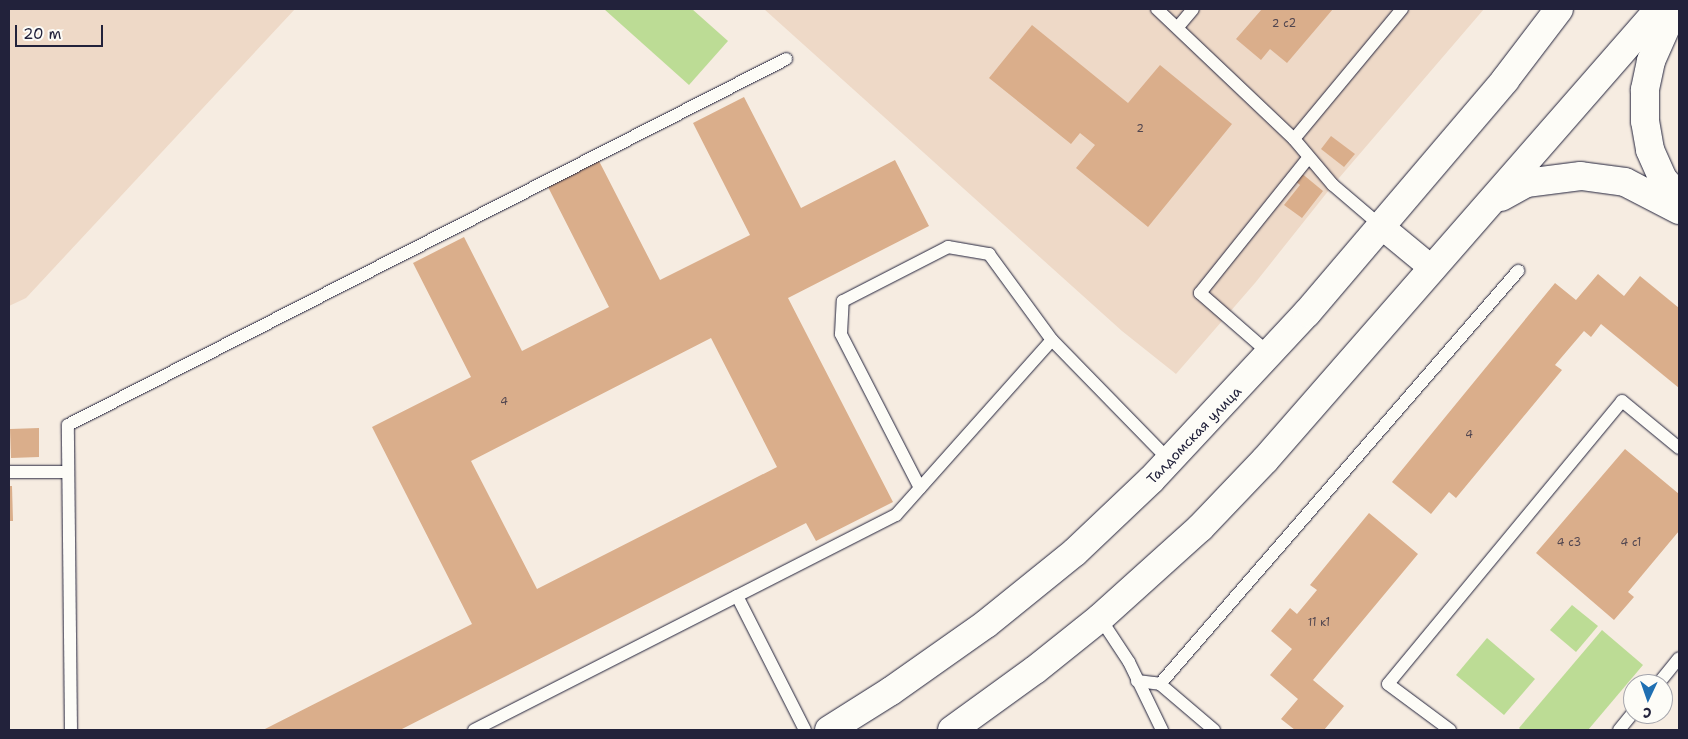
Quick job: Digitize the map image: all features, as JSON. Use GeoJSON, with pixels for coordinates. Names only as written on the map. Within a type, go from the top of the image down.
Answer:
{"type":"FeatureCollection","features":[{"type":"Feature","properties":{"kind":"main road"},"geometry":{"type":"LineString","coordinates":[[1505,80],[1559,9]]}},
{"type":"Feature","properties":{"kind":"main road"},"geometry":{"type":"LineString","coordinates":[[1505,80],[1572,9]]}},
{"type":"Feature","properties":{"kind":"main road"},"geometry":{"type":"LineString","coordinates":[[952,730],[1035,670],[1100,618],[1200,528],[1258,467],[1659,9]]}},
{"type":"Feature","properties":{"kind":"main road"},"geometry":{"type":"LineString","coordinates":[[1674,9],[1651,60],[1645,90],[1645,121],[1650,150],[1662,179],[1679,197]]}},
{"type":"Feature","properties":{"kind":"main road","name":"Талдомская улица"},"geometry":{"type":"LineString","coordinates":[[829,730],[891,691],[986,624],[1075,552],[1170,461],[1270,354],[1505,80]]}},
{"type":"Feature","properties":{"kind":"main road"},"geometry":{"type":"LineString","coordinates":[[1491,203],[1526,183],[1581,176],[1625,182],[1679,210]]}},
{"type":"Feature","properties":{"kind":"street"},"geometry":{"type":"LineString","coordinates":[[1381,226],[1433,269]]}},
{"type":"Feature","properties":{"kind":"lane"},"geometry":{"type":"LineString","coordinates":[[1157,9],[1294,139],[1308,158],[1333,185],[1381,226]]}},
{"type":"Feature","properties":{"kind":"lane"},"geometry":{"type":"LineString","coordinates":[[1178,27],[1192,9]]}},
{"type":"Feature","properties":{"kind":"lane"},"geometry":{"type":"LineString","coordinates":[[1294,139],[1402,9]]}},
{"type":"Feature","properties":{"kind":"lane"},"geometry":{"type":"LineString","coordinates":[[70,730],[68,424],[786,59]]}},
{"type":"Feature","properties":{"kind":"lane"},"geometry":{"type":"LineString","coordinates":[[1270,354],[1200,293],[1308,158]]}},
{"type":"Feature","properties":{"kind":"lane"},"geometry":{"type":"LineString","coordinates":[[920,488],[841,334],[843,301],[948,247],[988,254],[1052,340],[1170,461]]}},
{"type":"Feature","properties":{"kind":"lane"},"geometry":{"type":"LineString","coordinates":[[1160,684],[1518,271]]}},
{"type":"Feature","properties":{"kind":"lane"},"geometry":{"type":"LineString","coordinates":[[474,730],[896,515],[1052,340]]}},
{"type":"Feature","properties":{"kind":"lane"},"geometry":{"type":"LineString","coordinates":[[1450,730],[1388,684],[1622,401],[1679,448]]}},
{"type":"Feature","properties":{"kind":"lane"},"geometry":{"type":"LineString","coordinates":[[9,472],[68,472]]}},
{"type":"Feature","properties":{"kind":"lane"},"geometry":{"type":"LineString","coordinates":[[738,596],[805,730]]}},
{"type":"Feature","properties":{"kind":"lane"},"geometry":{"type":"LineString","coordinates":[[1100,618],[1129,662],[1162,730]]}},
{"type":"Feature","properties":{"kind":"lane"},"geometry":{"type":"LineString","coordinates":[[1666,674],[1679,658]]}},
{"type":"Feature","properties":{"kind":"lane"},"geometry":{"type":"LineString","coordinates":[[1137,681],[1160,684],[1214,730]]}},
{"type":"Feature","properties":{"kind":"shaded area"},"geometry":{"type":"Polygon","coordinates":[[[9,9],[295,9],[26,298],[9,306],[9,9]]]}},
{"type":"Feature","properties":{"kind":"shaded area"},"geometry":{"type":"Polygon","coordinates":[[[764,9],[1484,9],[1333,185],[1255,283],[1176,374],[1122,331],[764,9]]]}},
{"type":"Feature","properties":{"kind":"green space"},"geometry":{"type":"Polygon","coordinates":[[[604,9],[692,9],[728,41],[689,85],[604,9]]]}},
{"type":"Feature","properties":{"kind":"green space"},"geometry":{"type":"Polygon","coordinates":[[[1572,605],[1598,626],[1576,652],[1550,630],[1572,605]]]}},
{"type":"Feature","properties":{"kind":"green space"},"geometry":{"type":"Polygon","coordinates":[[[1602,630],[1643,665],[1635,674],[1623,674],[1623,689],[1588,730],[1521,730],[1519,728],[1602,630]]]}},
{"type":"Feature","properties":{"kind":"green space"},"geometry":{"type":"Polygon","coordinates":[[[1487,638],[1535,679],[1504,715],[1456,675],[1487,638]]]}},
{"type":"Feature","properties":{"kind":"building"},"geometry":{"type":"Polygon","coordinates":[[[1262,9],[1333,9],[1287,63],[1270,49],[1261,60],[1236,39],[1262,9]]]}},
{"type":"Feature","properties":{"kind":"building"},"geometry":{"type":"Polygon","coordinates":[[[1032,25],[1128,103],[1160,65],[1232,124],[1148,227],[1076,168],[1095,145],[1080,133],[1071,144],[989,78],[1032,25]]]}},
{"type":"Feature","properties":{"kind":"building"},"geometry":{"type":"Polygon","coordinates":[[[744,97],[801,208],[895,160],[929,226],[788,298],[893,502],[816,541],[806,523],[400,730],[263,730],[472,624],[372,427],[471,377],[413,263],[464,237],[522,351],[609,307],[548,187],[599,161],[660,280],[750,235],[693,123],[744,97]],[[711,338],[471,461],[537,589],[777,467],[711,338]]]}},
{"type":"Feature","properties":{"kind":"building"},"geometry":{"type":"Polygon","coordinates":[[[1331,136],[1355,154],[1344,167],[1321,149],[1331,136]]]}},
{"type":"Feature","properties":{"kind":"building"},"geometry":{"type":"Polygon","coordinates":[[[1300,172],[1323,191],[1302,218],[1284,205],[1300,185],[1294,180],[1300,172]]]}},
{"type":"Feature","properties":{"kind":"building"},"geometry":{"type":"Polygon","coordinates":[[[1598,274],[1624,296],[1640,276],[1679,308],[1679,388],[1601,324],[1591,337],[1584,331],[1555,365],[1562,370],[1456,498],[1449,492],[1431,514],[1392,482],[1555,283],[1576,300],[1598,274]]]}},
{"type":"Feature","properties":{"kind":"building"},"geometry":{"type":"Polygon","coordinates":[[[39,428],[39,457],[11,458],[10,429],[39,428]]]}},
{"type":"Feature","properties":{"kind":"building"},"geometry":{"type":"Polygon","coordinates":[[[1625,449],[1679,494],[1679,531],[1628,592],[1634,597],[1614,620],[1536,553],[1625,449]]]}},
{"type":"Feature","properties":{"kind":"building"},"geometry":{"type":"Polygon","coordinates":[[[9,486],[12,486],[13,521],[9,521],[9,486]]]}},
{"type":"Feature","properties":{"kind":"building"},"geometry":{"type":"Polygon","coordinates":[[[1369,513],[1418,554],[1313,680],[1344,706],[1324,730],[1295,730],[1281,719],[1298,699],[1270,675],[1292,649],[1271,631],[1290,608],[1297,614],[1317,590],[1310,585],[1369,513]]]}}]}
